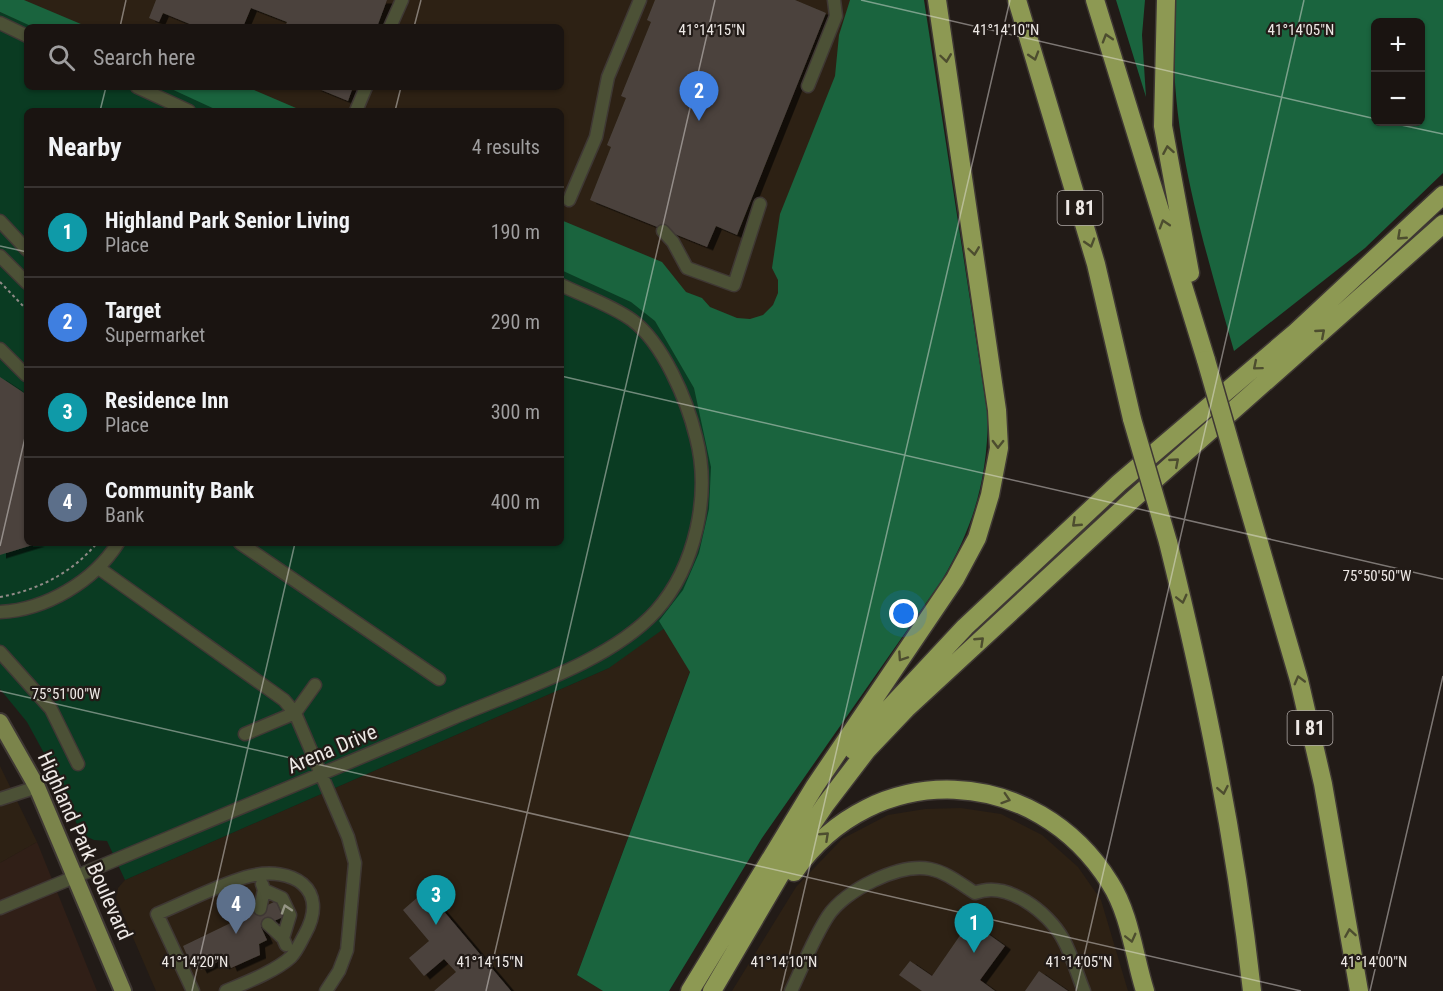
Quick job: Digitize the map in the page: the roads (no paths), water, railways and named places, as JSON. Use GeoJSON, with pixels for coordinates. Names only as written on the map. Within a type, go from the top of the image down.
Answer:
{"type":"FeatureCollection","features":[{"type":"Feature","properties":{"kind":"highway"},"geometry":{"type":"LineString","coordinates":[[690,991],[815,786],[956,579],[977,538],[990,495],[999,448],[997,410],[937,0]]}},
{"type":"Feature","properties":{"kind":"highway","name":"I 81"},"geometry":{"type":"LineString","coordinates":[[1017,0],[1096,264],[1132,419],[1168,542],[1203,682],[1230,826],[1252,991]]}},
{"type":"Feature","properties":{"kind":"highway","name":"I 81"},"geometry":{"type":"LineString","coordinates":[[1095,0],[1205,356],[1302,692],[1323,784],[1359,991]]}},
{"type":"Feature","properties":{"kind":"highway"},"geometry":{"type":"LineString","coordinates":[[1166,0],[1163,126],[1205,356]]}},
{"type":"Feature","properties":{"kind":"highway"},"geometry":{"type":"LineString","coordinates":[[711,957],[793,833],[867,732],[965,627],[1119,483],[1296,332],[1443,195]]}},
{"type":"Feature","properties":{"kind":"highway"},"geometry":{"type":"LineString","coordinates":[[712,991],[793,853],[825,805],[867,750],[906,709],[1131,501],[1443,224]]}},
{"type":"Feature","properties":{"kind":"highway"},"geometry":{"type":"LineString","coordinates":[[727,967],[805,855],[828,832],[886,798],[941,788],[978,792],[1010,800],[1050,819],[1083,849],[1111,884],[1129,930],[1145,991]]}},
{"type":"Feature","properties":{"kind":"main road","name":"Highland Park Boulevard"},"geometry":{"type":"LineString","coordinates":[[0,722],[37,787],[123,991]]}},
{"type":"Feature","properties":{"kind":"lane"},"geometry":{"type":"LineString","coordinates":[[391,24],[402,0]]}},
{"type":"Feature","properties":{"kind":"lane"},"geometry":{"type":"LineString","coordinates":[[569,200],[596,136],[608,77],[639,0]]}},
{"type":"Feature","properties":{"kind":"lane"},"geometry":{"type":"LineString","coordinates":[[808,86],[836,16],[834,0]]}},
{"type":"Feature","properties":{"kind":"lane"},"geometry":{"type":"LineString","coordinates":[[0,23],[24,35]]}},
{"type":"Feature","properties":{"kind":"lane"},"geometry":{"type":"LineString","coordinates":[[144,90],[182,108]]}},
{"type":"Feature","properties":{"kind":"lane"},"geometry":{"type":"LineString","coordinates":[[357,108],[365,90]]}},
{"type":"Feature","properties":{"kind":"lane"},"geometry":{"type":"LineString","coordinates":[[663,231],[673,242],[687,268],[734,285],[760,204]]}},
{"type":"Feature","properties":{"kind":"lane"},"geometry":{"type":"LineString","coordinates":[[0,221],[24,247]]}},
{"type":"Feature","properties":{"kind":"lane"},"geometry":{"type":"LineString","coordinates":[[0,256],[24,280]]}},
{"type":"Feature","properties":{"kind":"lane","name":"Arena Drive"},"geometry":{"type":"LineString","coordinates":[[0,908],[323,774],[601,654],[654,613],[672,591],[685,564],[698,522],[703,481],[698,444],[689,408],[657,349],[632,320],[564,286]]}},
{"type":"Feature","properties":{"kind":"lane"},"geometry":{"type":"LineString","coordinates":[[0,349],[24,373]]}},
{"type":"Feature","properties":{"kind":"lane"},"geometry":{"type":"LineString","coordinates":[[0,612],[46,600],[76,586],[100,569],[116,546]]}},
{"type":"Feature","properties":{"kind":"lane"},"geometry":{"type":"LineString","coordinates":[[244,546],[439,680]]}},
{"type":"Feature","properties":{"kind":"lane"},"geometry":{"type":"LineString","coordinates":[[100,569],[284,700],[295,713],[323,774],[348,837],[355,863],[347,950],[339,971],[326,991]]}},
{"type":"Feature","properties":{"kind":"lane"},"geometry":{"type":"LineString","coordinates":[[0,652],[51,709],[78,764]]}},
{"type":"Feature","properties":{"kind":"lane"},"geometry":{"type":"LineString","coordinates":[[245,734],[295,713],[315,685]]}},
{"type":"Feature","properties":{"kind":"lane"},"geometry":{"type":"LineString","coordinates":[[0,799],[37,787]]}},
{"type":"Feature","properties":{"kind":"lane"},"geometry":{"type":"LineString","coordinates":[[791,991],[821,928],[839,903],[879,878],[920,868],[933,870],[975,893],[992,889],[1020,898],[1043,916],[1064,940],[1084,991]]}},
{"type":"Feature","properties":{"kind":"lane"},"geometry":{"type":"LineString","coordinates":[[257,876],[264,890],[260,909]]}},
{"type":"Feature","properties":{"kind":"lane"},"geometry":{"type":"LineString","coordinates":[[193,991],[157,915],[257,876],[284,877],[298,881],[312,893],[310,925],[291,957],[250,987],[226,991]]}},
{"type":"Feature","properties":{"kind":"lane"},"geometry":{"type":"LineString","coordinates":[[264,890],[282,897],[290,915],[283,939]]}},
{"type":"Feature","properties":{"kind":"lane"},"geometry":{"type":"LineString","coordinates":[[267,924],[283,939],[291,957]]}},
{"type":"Feature","properties":{"kind":"place","name":"Target"},"geometry":{"type":"Point","coordinates":[699,121]}},
{"type":"Feature","properties":{"kind":"place","name":"Residence Inn"},"geometry":{"type":"Point","coordinates":[436,925]}},
{"type":"Feature","properties":{"kind":"place","name":"Community Bank"},"geometry":{"type":"Point","coordinates":[236,934]}},
{"type":"Feature","properties":{"kind":"place","name":"Highland Park Senior Living"},"geometry":{"type":"Point","coordinates":[974,953]}}]}
